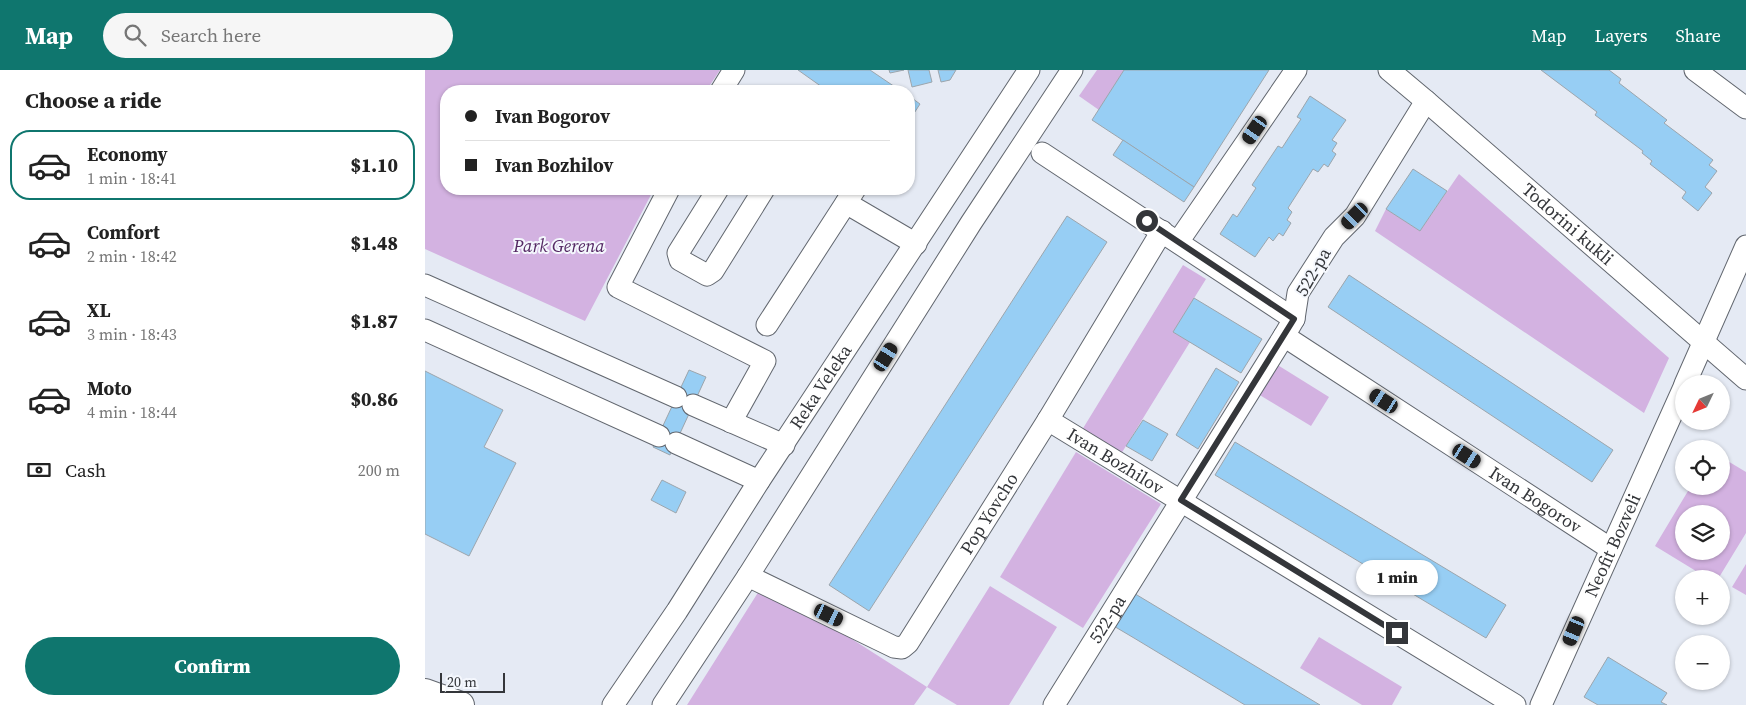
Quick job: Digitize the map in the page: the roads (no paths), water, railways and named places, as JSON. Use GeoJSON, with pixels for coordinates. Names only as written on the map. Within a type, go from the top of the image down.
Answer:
{"type":"FeatureCollection","features":[{"type":"Feature","properties":{"kind":"main road"},"geometry":{"type":"LineString","coordinates":[[425,692],[461,705]]}},
{"type":"Feature","properties":{"kind":"street"},"geometry":{"type":"LineString","coordinates":[[725,85],[734,70]]}},
{"type":"Feature","properties":{"kind":"street","name":"Reka Veleka"},"geometry":{"type":"LineString","coordinates":[[613,705],[677,611],[759,481],[1029,70]]}},
{"type":"Feature","properties":{"kind":"street"},"geometry":{"type":"LineString","coordinates":[[663,705],[748,576],[971,222],[1072,70]]}},
{"type":"Feature","properties":{"kind":"street","name":"Pop Yovcho"},"geometry":{"type":"LineString","coordinates":[[748,576],[894,647],[901,648],[908,644],[1048,420],[1170,237],[1296,70]]}},
{"type":"Feature","properties":{"kind":"street","name":"Todorini kukli"},"geometry":{"type":"LineString","coordinates":[[1389,70],[1746,380]]}},
{"type":"Feature","properties":{"kind":"street"},"geometry":{"type":"LineString","coordinates":[[1695,70],[1746,108]]}},
{"type":"Feature","properties":{"kind":"street","name":"522-ра"},"geometry":{"type":"LineString","coordinates":[[1054,705],[1289,328],[1297,293],[1334,237],[1355,216],[1426,101]]}},
{"type":"Feature","properties":{"kind":"street","name":"Ivan Bogorov"},"geometry":{"type":"LineString","coordinates":[[1043,153],[1170,237],[1289,328],[1611,549]]}},
{"type":"Feature","properties":{"kind":"street"},"geometry":{"type":"LineString","coordinates":[[666,195],[618,287],[765,361],[731,422]]}},
{"type":"Feature","properties":{"kind":"street"},"geometry":{"type":"LineString","coordinates":[[714,195],[678,253],[680,260],[707,275],[713,271],[760,195]]}},
{"type":"Feature","properties":{"kind":"street"},"geometry":{"type":"LineString","coordinates":[[767,325],[851,196],[916,244]]}},
{"type":"Feature","properties":{"kind":"street","name":"Neofit Bozveli"},"geometry":{"type":"LineString","coordinates":[[1689,375],[1746,246]]}},
{"type":"Feature","properties":{"kind":"street"},"geometry":{"type":"LineString","coordinates":[[425,285],[554,344],[784,444]]}},
{"type":"Feature","properties":{"kind":"street"},"geometry":{"type":"LineString","coordinates":[[425,330],[759,481]]}},
{"type":"Feature","properties":{"kind":"street","name":"Neofit Bozveli"},"geometry":{"type":"LineString","coordinates":[[1541,705],[1675,405]]}},
{"type":"Feature","properties":{"kind":"street","name":"Ivan Bozhilov"},"geometry":{"type":"LineString","coordinates":[[1048,420],[1515,705]]}},
{"type":"Feature","properties":{"kind":"park label","name":"Park Gerena"},"geometry":{"type":"Point","coordinates":[559,246]}}]}
